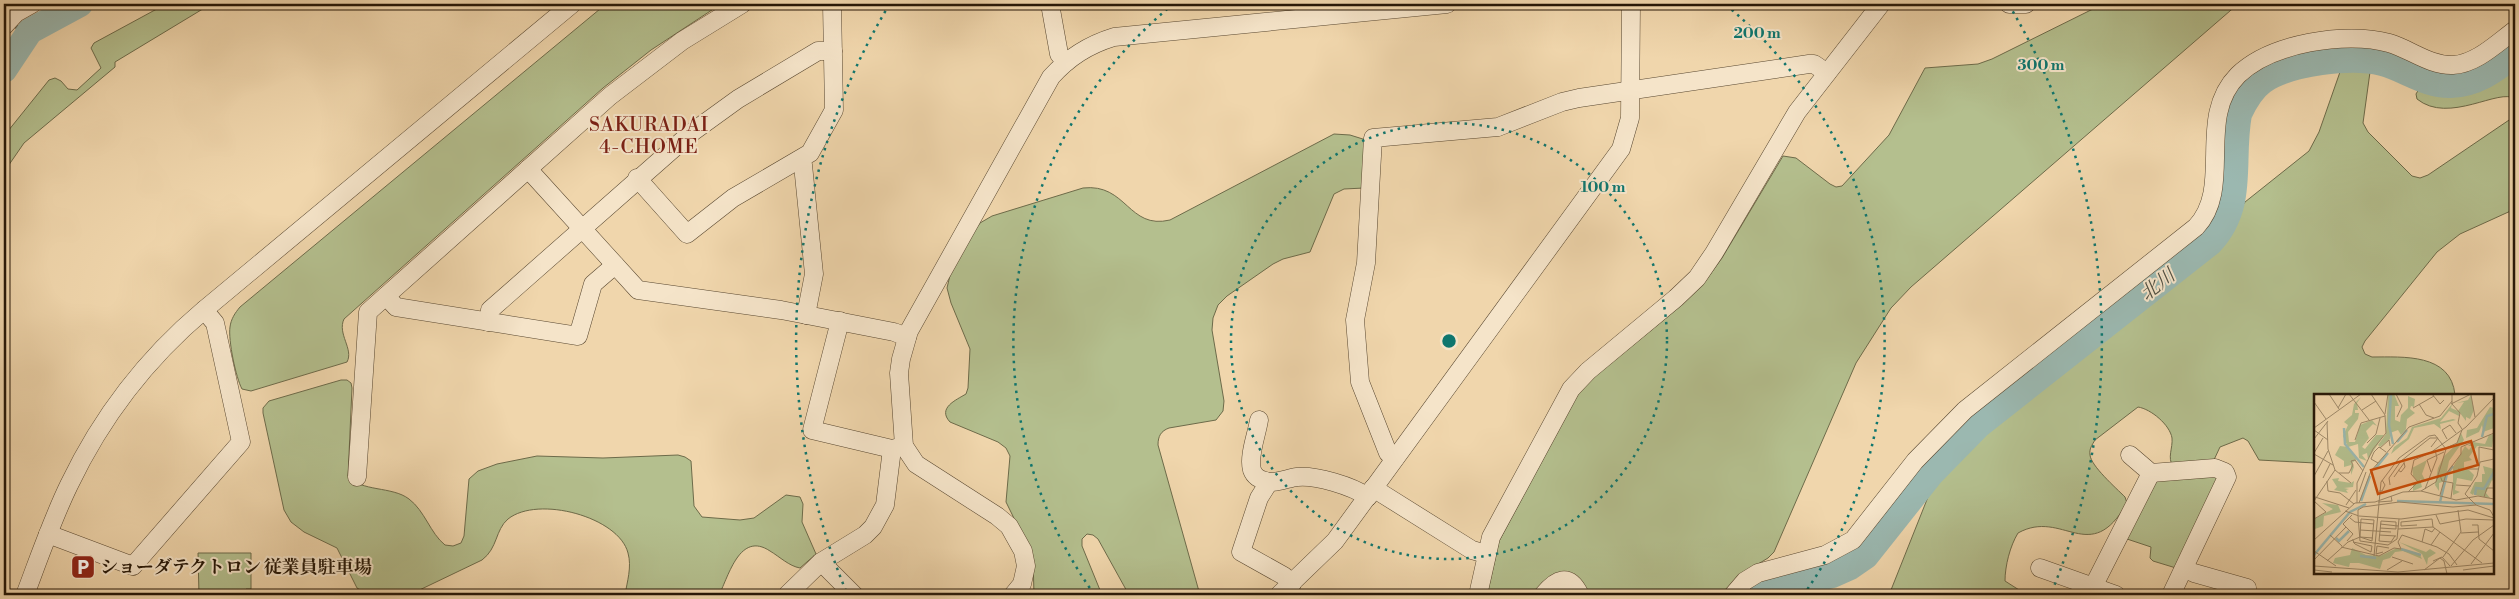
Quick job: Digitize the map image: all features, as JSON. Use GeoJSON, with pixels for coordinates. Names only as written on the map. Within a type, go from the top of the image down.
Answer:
{"type":"FeatureCollection","features":[{"type":"Feature","properties":{"kind":"street"},"geometry":{"type":"LineString","coordinates":[[4,26],[16,13],[32,4]]}},
{"type":"Feature","properties":{"kind":"street"},"geometry":{"type":"LineString","coordinates":[[26,595],[48,534],[82,459],[115,408],[152,361],[204,310],[572,4]]}},
{"type":"Feature","properties":{"kind":"street"},"geometry":{"type":"LineString","coordinates":[[358,477],[368,312],[633,77],[682,41],[742,4]]}},
{"type":"Feature","properties":{"kind":"street"},"geometry":{"type":"LineString","coordinates":[[638,178],[688,234],[733,198],[810,153],[834,110],[832,4]]}},
{"type":"Feature","properties":{"kind":"street"},"geometry":{"type":"LineString","coordinates":[[1050,4],[1059,54],[1066,62]]}},
{"type":"Feature","properties":{"kind":"street"},"geometry":{"type":"LineString","coordinates":[[787,595],[821,562],[865,535],[880,517],[898,447],[899,373],[907,337],[1042,89],[1066,62],[1099,42],[1128,35],[1447,4]]}},
{"type":"Feature","properties":{"kind":"street"},"geometry":{"type":"LineString","coordinates":[[1285,590],[1328,550],[1612,163],[1627,134],[1630,118],[1631,4]]}},
{"type":"Feature","properties":{"kind":"street"},"geometry":{"type":"LineString","coordinates":[[1478,595],[1486,554],[1496,526],[1571,389],[1588,371],[1676,298],[1697,278],[1714,253],[1789,126],[1827,73],[1881,4]]}},
{"type":"Feature","properties":{"kind":"street"},"geometry":{"type":"LineString","coordinates":[[2008,4],[2026,4]]}},
{"type":"Feature","properties":{"kind":"street"},"geometry":{"type":"LineString","coordinates":[[1733,595],[1745,581],[1758,573],[1825,555],[1853,540],[1916,461],[1965,410],[2196,228],[2205,218],[2210,207],[2219,108],[2226,91],[2237,76],[2251,64],[2266,55],[2284,50],[2351,38],[2389,43],[2438,63],[2454,65],[2469,61],[2515,30]]}},
{"type":"Feature","properties":{"kind":"street"},"geometry":{"type":"LineString","coordinates":[[488,322],[490,310],[691,133],[738,99],[818,51],[833,51]]}},
{"type":"Feature","properties":{"kind":"street"},"geometry":{"type":"LineString","coordinates":[[1395,458],[1388,453],[1360,382],[1357,351],[1355,320],[1366,263],[1373,138],[1498,127],[1562,102],[1809,64],[1814,64],[1827,73]]}},
{"type":"Feature","properties":{"kind":"street"},"geometry":{"type":"LineString","coordinates":[[799,160],[802,165],[814,274],[806,315]]}},
{"type":"Feature","properties":{"kind":"street"},"geometry":{"type":"LineString","coordinates":[[528,169],[638,290],[806,315],[894,332],[907,337]]}},
{"type":"Feature","properties":{"kind":"street"},"geometry":{"type":"LineString","coordinates":[[386,296],[396,307],[578,336],[593,284],[615,265]]}},
{"type":"Feature","properties":{"kind":"street"},"geometry":{"type":"LineString","coordinates":[[48,534],[133,566],[241,442],[215,323],[204,310]]}},
{"type":"Feature","properties":{"kind":"street"},"geometry":{"type":"LineString","coordinates":[[840,321],[812,430],[898,447],[916,464],[997,516],[1009,526],[1023,551],[1026,566],[1022,584],[1013,595]]}},
{"type":"Feature","properties":{"kind":"street"},"geometry":{"type":"LineString","coordinates":[[1259,420],[1251,468],[1258,478],[1268,482],[1312,477],[1360,491],[1370,492],[1472,550],[1486,554]]}},
{"type":"Feature","properties":{"kind":"street"},"geometry":{"type":"LineString","coordinates":[[2130,456],[2151,473],[2216,468],[2226,472],[2225,483],[2171,595]]}},
{"type":"Feature","properties":{"kind":"street"},"geometry":{"type":"LineString","coordinates":[[2093,587],[2151,473]]}},
{"type":"Feature","properties":{"kind":"street"},"geometry":{"type":"LineString","coordinates":[[1268,482],[1259,498],[1241,552],[1284,576],[1285,590]]}},
{"type":"Feature","properties":{"kind":"street"},"geometry":{"type":"LineString","coordinates":[[821,562],[854,595]]}},
{"type":"Feature","properties":{"kind":"street"},"geometry":{"type":"LineString","coordinates":[[2040,568],[2116,595]]}},
{"type":"Feature","properties":{"kind":"street"},"geometry":{"type":"LineString","coordinates":[[2184,568],[2194,573],[2247,588]]}},
{"type":"Feature","properties":{"kind":"street"},"geometry":{"type":"LineString","coordinates":[[1543,595],[1557,581],[1565,580],[1573,583],[1580,595]]}},
{"type":"Feature","properties":{"kind":"green space"},"geometry":{"type":"Polygon","coordinates":[[[166,4],[211,4],[115,62],[115,67],[24,143],[4,172],[4,136],[49,80],[55,78],[61,81],[68,89],[77,90],[101,68],[91,48],[94,43],[166,4]]]}},
{"type":"Feature","properties":{"kind":"green space"},"geometry":{"type":"Polygon","coordinates":[[[606,4],[721,4],[651,50],[603,88],[344,319],[342,330],[349,357],[347,362],[251,391],[242,389],[237,376],[230,341],[232,319],[240,307],[606,4]]]}},
{"type":"Feature","properties":{"kind":"green space"},"geometry":{"type":"Polygon","coordinates":[[[2103,4],[2238,4],[1911,287],[1891,308],[1856,363],[1774,552],[1768,558],[1740,575],[1723,595],[1585,595],[1576,580],[1537,595],[1487,595],[1499,541],[1578,394],[1594,377],[1682,305],[1704,283],[1722,258],[1783,156],[1796,158],[1830,184],[1836,187],[1842,186],[1889,135],[1925,68],[1978,64],[1992,59],[2103,4]]]}},
{"type":"Feature","properties":{"kind":"green space"},"geometry":{"type":"Polygon","coordinates":[[[2515,62],[2515,99],[2508,97],[2498,98],[2458,107],[2444,108],[2430,106],[2417,99],[2416,94],[2419,89],[2451,91],[2469,88],[2493,78],[2515,62]]]}},
{"type":"Feature","properties":{"kind":"green space"},"geometry":{"type":"Polygon","coordinates":[[[2353,64],[2367,67],[2370,72],[2363,123],[2368,132],[2412,176],[2420,178],[2428,175],[2515,116],[2515,209],[2460,234],[2437,252],[2362,347],[2365,354],[2372,357],[2411,358],[2424,360],[2435,365],[2445,371],[2452,381],[2455,394],[2314,394],[2314,463],[2259,460],[2248,441],[2243,438],[2220,447],[2213,462],[2173,466],[2170,456],[2172,438],[2168,428],[2154,414],[2138,407],[2095,440],[2090,451],[2091,460],[2104,477],[2125,497],[2127,503],[2114,522],[2101,532],[2088,534],[2049,527],[2034,527],[2018,533],[2008,556],[2005,581],[2027,595],[1889,595],[1937,478],[1958,453],[2009,407],[2214,247],[2226,233],[2245,202],[2309,151],[2319,132],[2340,72],[2345,67],[2353,64]]]}},
{"type":"Feature","properties":{"kind":"green space"},"geometry":{"type":"Polygon","coordinates":[[[1334,134],[1350,135],[1366,140],[1364,188],[1344,189],[1334,194],[1310,252],[1283,259],[1273,264],[1227,296],[1218,305],[1213,318],[1212,330],[1224,401],[1223,411],[1216,420],[1169,428],[1160,434],[1158,445],[1200,595],[1129,595],[1098,539],[1093,535],[1087,534],[1082,539],[1082,546],[1102,595],[1034,595],[1033,557],[1006,502],[1010,456],[1006,448],[998,442],[950,422],[946,413],[949,405],[966,394],[968,388],[970,349],[951,303],[947,288],[951,271],[971,235],[980,223],[992,216],[1083,188],[1098,188],[1109,192],[1145,219],[1156,221],[1170,220],[1334,134]]]}},
{"type":"Feature","properties":{"kind":"green space"},"geometry":{"type":"Polygon","coordinates":[[[341,380],[347,380],[351,383],[352,388],[348,476],[361,485],[394,492],[409,499],[415,504],[435,534],[445,545],[453,546],[461,543],[464,536],[469,479],[478,471],[497,464],[537,456],[603,458],[678,455],[691,461],[694,506],[702,517],[740,520],[754,518],[786,495],[800,497],[803,504],[802,522],[816,554],[800,568],[760,546],[751,547],[743,551],[737,558],[719,595],[625,595],[630,564],[628,553],[621,540],[610,529],[594,520],[576,514],[538,509],[521,512],[508,519],[501,528],[491,550],[482,560],[409,595],[369,595],[357,588],[337,548],[304,532],[291,522],[284,510],[263,413],[263,408],[269,401],[341,380]]]}},
{"type":"Feature","properties":{"kind":"green space"},"geometry":{"type":"Polygon","coordinates":[[[2220,473],[2176,568],[2153,561],[2150,558],[2151,547],[2127,539],[2155,480],[2220,473]]]}},
{"type":"Feature","properties":{"kind":"green space"},"geometry":{"type":"Polygon","coordinates":[[[198,553],[251,553],[251,589],[246,589],[245,595],[199,595],[198,553]]]}},
{"type":"Feature","properties":{"kind":"waterway"},"geometry":{"type":"LineString","coordinates":[[4,70],[30,31],[80,4]]}},
{"type":"Feature","properties":{"kind":"waterway"},"geometry":{"type":"LineString","coordinates":[[17,27],[24,36]]}},
{"type":"Feature","properties":{"kind":"waterway","name":"北川"},"geometry":{"type":"LineString","coordinates":[[1762,595],[1778,588],[1832,575],[1850,567],[1866,556],[1931,474],[1979,425],[2210,243],[2221,228],[2233,198],[2239,114],[2249,96],[2263,81],[2288,69],[2304,65],[2338,60],[2354,60],[2382,63],[2433,83],[2451,85],[2477,79],[2515,55]]}},
{"type":"Feature","properties":{"kind":"place","name":"ショーダテクトロン 従業員駐車場"},"geometry":{"type":"Point","coordinates":[83,567]}},
{"type":"Feature","properties":{"kind":"district","name":"SAKURADAI 4-CHOME"},"geometry":{"type":"Point","coordinates":[649,135]}}]}
